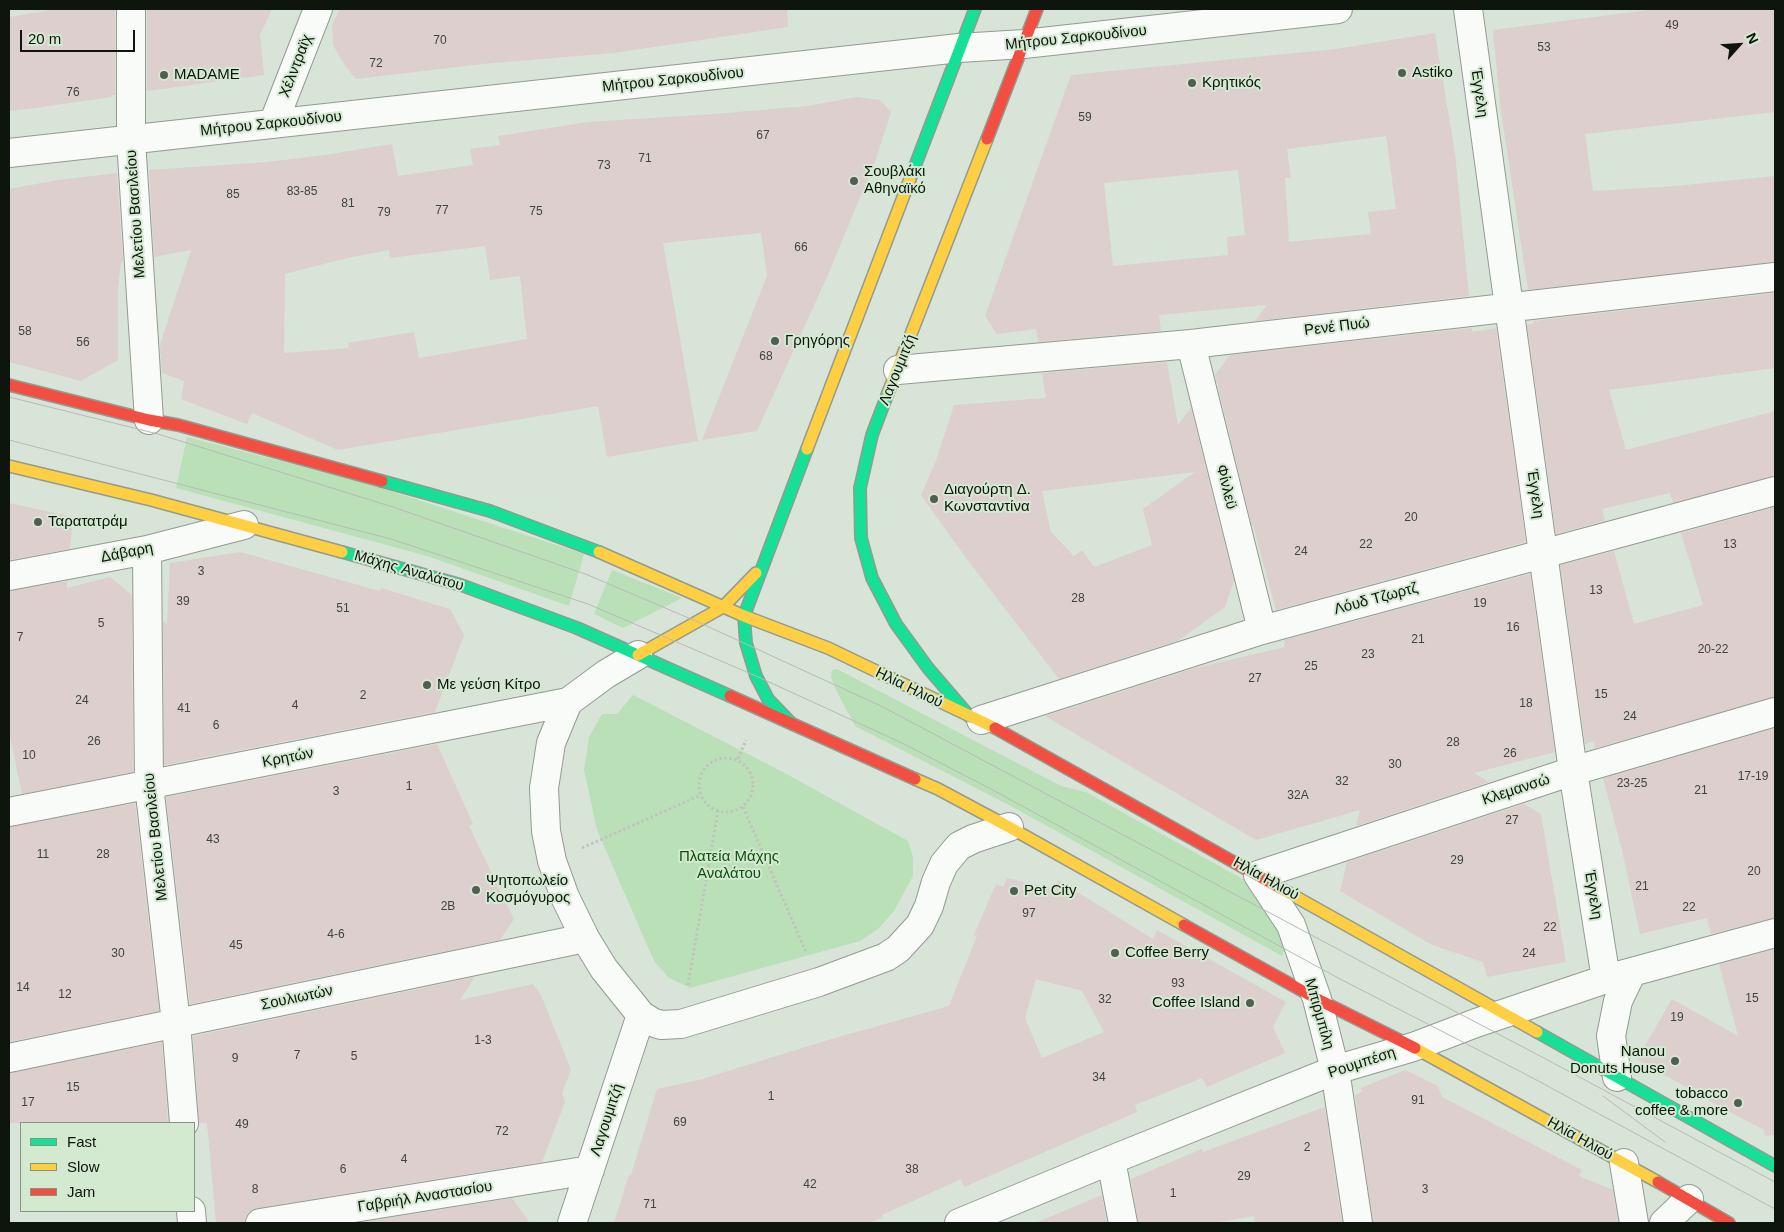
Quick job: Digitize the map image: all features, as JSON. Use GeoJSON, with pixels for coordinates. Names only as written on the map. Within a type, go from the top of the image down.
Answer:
{"type":"FeatureCollection","features":[{"type":"Feature","properties":{"kind":"main road"},"geometry":{"type":"LineString","coordinates":[[792,724],[768,699],[756,676],[746,643],[744,616],[975,9]]}},
{"type":"Feature","properties":{"kind":"main road","name":"Λαγουμιτζή"},"geometry":{"type":"LineString","coordinates":[[975,719],[928,668],[896,624],[872,578],[861,538],[860,488],[872,435],[1037,9]]}},
{"type":"Feature","properties":{"kind":"main road"},"geometry":{"type":"LineString","coordinates":[[9,385],[149,420],[178,425],[490,511],[609,556],[744,616]]}},
{"type":"Feature","properties":{"kind":"main road","name":"Μάχης Αναλάτου"},"geometry":{"type":"LineString","coordinates":[[9,466],[151,500],[461,584],[577,628],[792,724]]}},
{"type":"Feature","properties":{"kind":"main road"},"geometry":{"type":"LineString","coordinates":[[638,655],[723,607],[763,567]]}},
{"type":"Feature","properties":{"kind":"main road","name":"Ηλία Ηλιού"},"geometry":{"type":"LineString","coordinates":[[744,616],[828,648],[975,719],[1258,875],[1775,1166]]}},
{"type":"Feature","properties":{"kind":"main road","name":"Ηλία Ηλιού"},"geometry":{"type":"LineString","coordinates":[[792,724],[938,789],[1317,999],[1413,1047],[1729,1223]]}},
{"type":"Feature","properties":{"kind":"street","name":"Μελετίου Βασιλείου"},"geometry":{"type":"LineString","coordinates":[[131,9],[131,140],[149,420]]}},
{"type":"Feature","properties":{"kind":"street","name":"Χέλντραϊχ"},"geometry":{"type":"LineString","coordinates":[[273,124],[318,9]]}},
{"type":"Feature","properties":{"kind":"street","name":"Μήτρου Σαρκουδίνου"},"geometry":{"type":"LineString","coordinates":[[9,153],[959,48],[1024,44],[1338,9]]}},
{"type":"Feature","properties":{"kind":"street","name":"Έγγελη"},"geometry":{"type":"LineString","coordinates":[[1468,9],[1573,771],[1619,976]]}},
{"type":"Feature","properties":{"kind":"street","name":"Ρενέ Πυώ"},"geometry":{"type":"LineString","coordinates":[[898,370],[1191,344],[1775,277]]}},
{"type":"Feature","properties":{"kind":"street","name":"Φίνλεϋ"},"geometry":{"type":"LineString","coordinates":[[1191,344],[1262,630]]}},
{"type":"Feature","properties":{"kind":"street","name":"Λόυδ Τζωρτζ"},"geometry":{"type":"LineString","coordinates":[[975,719],[1262,630],[1775,491]]}},
{"type":"Feature","properties":{"kind":"street","name":"Δάβαρη"},"geometry":{"type":"LineString","coordinates":[[9,576],[147,550],[244,525]]}},
{"type":"Feature","properties":{"kind":"street","name":"Μελετίου Βασιλείου"},"geometry":{"type":"LineString","coordinates":[[147,550],[149,785],[176,1023],[184,1122]]}},
{"type":"Feature","properties":{"kind":"street"},"geometry":{"type":"LineString","coordinates":[[638,655],[606,674],[568,702],[551,743],[544,788],[546,831],[552,861],[565,897],[585,938],[604,969],[641,1015],[661,1025],[681,1024],[819,982],[886,957],[898,949],[920,925],[944,864],[959,846],[973,839],[1009,827]]}},
{"type":"Feature","properties":{"kind":"street","name":"Κρητών"},"geometry":{"type":"LineString","coordinates":[[9,812],[568,702]]}},
{"type":"Feature","properties":{"kind":"street","name":"Κλεμανσώ"},"geometry":{"type":"LineString","coordinates":[[1258,875],[1573,771],[1775,712]]}},
{"type":"Feature","properties":{"kind":"street","name":"Μπιρμπίλη"},"geometry":{"type":"LineString","coordinates":[[1258,875],[1291,925],[1317,999],[1335,1070],[1358,1223]]}},
{"type":"Feature","properties":{"kind":"street","name":"Ρουμπέση"},"geometry":{"type":"LineString","coordinates":[[959,1223],[1335,1070],[1413,1047],[1504,1014],[1619,976],[1775,933]]}},
{"type":"Feature","properties":{"kind":"street","name":"Σουλιωτών"},"geometry":{"type":"LineString","coordinates":[[9,1058],[585,938]]}},
{"type":"Feature","properties":{"kind":"street"},"geometry":{"type":"LineString","coordinates":[[1617,1077],[1611,1036],[1618,1001],[1619,976]]}},
{"type":"Feature","properties":{"kind":"street","name":"Λαγουμιτζή"},"geometry":{"type":"LineString","coordinates":[[572,1223],[641,1015]]}},
{"type":"Feature","properties":{"kind":"street"},"geometry":{"type":"LineString","coordinates":[[1111,1160],[1123,1223]]}},
{"type":"Feature","properties":{"kind":"street"},"geometry":{"type":"LineString","coordinates":[[1624,1163],[1634,1223]]}},
{"type":"Feature","properties":{"kind":"street","name":"Γαβριήλ Αναστασίου"},"geometry":{"type":"LineString","coordinates":[[260,1223],[590,1170]]}},
{"type":"Feature","properties":{"kind":"street"},"geometry":{"type":"LineString","coordinates":[[1664,1223],[1688,1200]]}},
{"type":"Feature","properties":{"kind":"path"},"geometry":{"type":"LineString","coordinates":[[729,757],[745,765],[751,773],[754,782],[753,791],[750,800],[743,807],[735,811],[718,811],[706,802],[701,795],[700,777],[704,769],[711,762],[719,758],[729,757]]}},
{"type":"Feature","properties":{"kind":"path"},"geometry":{"type":"LineString","coordinates":[[552,861],[701,795]]}},
{"type":"Feature","properties":{"kind":"path"},"geometry":{"type":"LineString","coordinates":[[743,807],[819,982]]}},
{"type":"Feature","properties":{"kind":"path"},"geometry":{"type":"LineString","coordinates":[[681,1024],[718,811]]}},
{"type":"Feature","properties":{"kind":"green space"},"geometry":{"type":"Polygon","coordinates":[[[187,437],[366,483],[584,554],[569,606],[427,556],[176,488],[187,437]]]}},
{"type":"Feature","properties":{"kind":"green space"},"geometry":{"type":"Polygon","coordinates":[[[612,570],[682,598],[623,628],[594,614],[612,570]]]}},
{"type":"Feature","properties":{"kind":"green space"},"geometry":{"type":"Polygon","coordinates":[[[837,669],[1061,786],[1086,792],[1248,882],[1277,922],[1286,945],[1282,956],[1011,806],[855,726],[831,677],[832,670],[837,669]]]}},
{"type":"Feature","properties":{"kind":"green space","name":"Πλατεία Μάχης Αναλάτου"},"geometry":{"type":"Polygon","coordinates":[[[633,695],[783,772],[908,841],[913,857],[913,876],[894,911],[878,929],[860,941],[690,988],[669,978],[654,961],[597,830],[584,770],[589,737],[602,714],[617,714],[633,695]]]}},
{"type":"Feature","properties":{"kind":"building"},"geometry":{"type":"Polygon","coordinates":[[[57,9],[115,9],[115,95],[9,111],[9,17],[57,9]]]}},
{"type":"Feature","properties":{"kind":"building"},"geometry":{"type":"Polygon","coordinates":[[[147,9],[272,9],[260,35],[264,75],[147,91],[147,9]]]}},
{"type":"Feature","properties":{"kind":"building"},"geometry":{"type":"Polygon","coordinates":[[[340,9],[787,9],[788,27],[614,53],[482,64],[356,79],[344,64],[333,45],[332,25],[340,9]]]}},
{"type":"Feature","properties":{"kind":"building"},"geometry":{"type":"Polygon","coordinates":[[[1656,9],[1775,9],[1775,112],[1585,134],[1593,191],[1675,186],[1775,176],[1775,262],[1528,290],[1500,105],[1493,30],[1656,9]]]}},
{"type":"Feature","properties":{"kind":"building"},"geometry":{"type":"Polygon","coordinates":[[[1435,33],[1455,153],[1469,296],[1255,321],[1267,305],[1159,315],[1161,331],[1038,342],[1036,329],[997,334],[985,316],[1071,75],[1336,49],[1435,33]],[[1386,136],[1287,149],[1291,178],[1285,178],[1289,242],[1371,234],[1368,212],[1396,209],[1386,136]],[[1238,170],[1104,183],[1113,266],[1228,255],[1227,237],[1245,235],[1238,170]]]}},
{"type":"Feature","properties":{"kind":"building"},"geometry":{"type":"Polygon","coordinates":[[[857,97],[880,100],[891,112],[876,159],[827,277],[757,431],[702,440],[767,276],[761,233],[663,243],[698,441],[607,457],[598,406],[338,450],[252,413],[247,424],[181,399],[184,381],[162,373],[160,345],[191,250],[154,257],[149,170],[267,162],[392,144],[398,176],[473,165],[470,149],[500,145],[498,136],[588,122],[807,106],[857,97]],[[485,246],[390,258],[389,250],[343,259],[285,274],[284,353],[349,348],[348,343],[414,332],[419,358],[527,339],[520,276],[490,280],[485,246]]]}},
{"type":"Feature","properties":{"kind":"building"},"geometry":{"type":"Polygon","coordinates":[[[117,173],[123,262],[121,263],[118,288],[118,360],[81,381],[9,362],[9,189],[58,180],[117,173]]]}},
{"type":"Feature","properties":{"kind":"building"},"geometry":{"type":"Polygon","coordinates":[[[1775,293],[1775,368],[1609,390],[1626,450],[1775,411],[1775,476],[1673,503],[1670,493],[1602,509],[1605,521],[1556,534],[1527,325],[1533,324],[1533,321],[1775,293]]]}},
{"type":"Feature","properties":{"kind":"building"},"geometry":{"type":"Polygon","coordinates":[[[1472,328],[1472,332],[1496,328],[1526,542],[1276,610],[1252,526],[1215,375],[1230,355],[1472,328]]]}},
{"type":"Feature","properties":{"kind":"building"},"geometry":{"type":"Polygon","coordinates":[[[1167,362],[1178,425],[1191,408],[1234,581],[1225,607],[1179,640],[1059,679],[966,558],[921,495],[936,461],[954,405],[1046,398],[1042,373],[1167,362]],[[1195,472],[1042,491],[1051,532],[1074,556],[1082,550],[1094,567],[1152,545],[1143,509],[1195,472]]]}},
{"type":"Feature","properties":{"kind":"building"},"geometry":{"type":"Polygon","coordinates":[[[9,503],[73,517],[70,549],[9,560],[9,503]]]}},
{"type":"Feature","properties":{"kind":"building"},"geometry":{"type":"Polygon","coordinates":[[[1775,507],[1775,697],[1595,748],[1594,741],[1585,744],[1560,565],[1614,551],[1634,624],[1703,605],[1681,533],[1775,507]]]}},
{"type":"Feature","properties":{"kind":"building"},"geometry":{"type":"Polygon","coordinates":[[[240,552],[380,591],[381,588],[450,609],[464,635],[435,712],[164,765],[163,621],[167,624],[170,563],[240,552]]]}},
{"type":"Feature","properties":{"kind":"building"},"geometry":{"type":"Polygon","coordinates":[[[1530,574],[1555,752],[1474,773],[1489,782],[1356,826],[1360,810],[1256,840],[1045,716],[1195,668],[1285,647],[1284,640],[1530,574]]]}},
{"type":"Feature","properties":{"kind":"building"},"geometry":{"type":"Polygon","coordinates":[[[110,577],[132,595],[133,772],[22,794],[9,732],[9,591],[67,581],[67,588],[110,577]]]}},
{"type":"Feature","properties":{"kind":"building"},"geometry":{"type":"Polygon","coordinates":[[[1775,728],[1775,918],[1711,934],[1707,918],[1640,934],[1622,850],[1603,778],[1775,728]]]}},
{"type":"Feature","properties":{"kind":"building"},"geometry":{"type":"Polygon","coordinates":[[[437,744],[473,824],[469,826],[514,919],[500,940],[190,1004],[166,797],[437,744]]]}},
{"type":"Feature","properties":{"kind":"building"},"geometry":{"type":"Polygon","coordinates":[[[135,803],[159,1011],[9,1042],[9,827],[135,803]]]}},
{"type":"Feature","properties":{"kind":"building"},"geometry":{"type":"Polygon","coordinates":[[[1524,804],[1541,814],[1566,962],[1487,977],[1483,962],[1432,945],[1340,891],[1347,862],[1524,804]]]}},
{"type":"Feature","properties":{"kind":"building"},"geometry":{"type":"Polygon","coordinates":[[[1007,878],[1054,889],[1058,880],[1153,939],[1157,930],[1286,1002],[1273,1027],[1285,1053],[1207,1087],[1202,1078],[1135,1105],[1137,1112],[964,1187],[961,1179],[882,1215],[883,1218],[868,1223],[614,1223],[629,1175],[631,1175],[657,1089],[699,1080],[828,1040],[949,1006],[977,936],[974,935],[996,884],[1003,887],[1007,878]],[[1036,979],[1025,1018],[1042,1058],[1104,1032],[1082,991],[1036,979]]]}},
{"type":"Feature","properties":{"kind":"building"},"geometry":{"type":"Polygon","coordinates":[[[1775,949],[1775,1137],[1773,1135],[1765,1136],[1764,1130],[1637,1059],[1672,999],[1738,1036],[1719,964],[1775,949]]]}},
{"type":"Feature","properties":{"kind":"building"},"geometry":{"type":"Polygon","coordinates":[[[475,977],[460,1000],[533,984],[541,995],[571,1070],[562,1093],[565,1102],[542,1162],[258,1208],[250,1211],[245,1223],[216,1223],[207,1123],[199,1123],[193,1036],[475,977]]]}},
{"type":"Feature","properties":{"kind":"building"},"geometry":{"type":"Polygon","coordinates":[[[162,1042],[168,1122],[9,1123],[9,1073],[162,1042]]]}},
{"type":"Feature","properties":{"kind":"building"},"geometry":{"type":"Polygon","coordinates":[[[1405,1070],[1438,1086],[1442,1097],[1582,1170],[1579,1176],[1613,1190],[1618,1223],[1373,1223],[1355,1095],[1362,1092],[1361,1088],[1405,1070]]]}},
{"type":"Feature","properties":{"kind":"building"},"geometry":{"type":"Polygon","coordinates":[[[1325,1107],[1342,1223],[1255,1223],[1254,1216],[1213,1223],[1138,1223],[1131,1179],[1202,1149],[1203,1152],[1325,1107]]]}},
{"type":"Feature","properties":{"kind":"building"},"geometry":{"type":"Polygon","coordinates":[[[1102,1195],[1107,1223],[1035,1223],[1102,1195]]]}},
{"type":"Feature","properties":{"kind":"building"},"geometry":{"type":"Polygon","coordinates":[[[512,1198],[530,1223],[357,1223],[512,1198]]]}},
{"type":"Feature","properties":{"kind":"tram line"},"geometry":{"type":"LineString","coordinates":[[9,397],[158,434],[393,507],[588,575],[698,622],[883,707],[1775,1182]]}},
{"type":"Feature","properties":{"kind":"tram line"},"geometry":{"type":"LineString","coordinates":[[9,440],[391,539],[588,604],[756,676],[902,743],[989,788],[1342,980],[1529,1076],[1775,1209]]}},
{"type":"Feature","properties":{"kind":"tram line"},"geometry":{"type":"LineString","coordinates":[[1603,1096],[1665,1142]]}},
{"type":"Feature","properties":{"kind":"traffic: fast"},"geometry":{"type":"LineString","coordinates":[[910,179],[975,9]]}},
{"type":"Feature","properties":{"kind":"traffic: fast"},"geometry":{"type":"LineString","coordinates":[[888,393],[872,435],[860,488],[861,538],[872,578],[896,624],[928,668],[970,717]]}},
{"type":"Feature","properties":{"kind":"traffic: fast"},"geometry":{"type":"LineString","coordinates":[[792,724],[768,699],[756,676],[746,643],[744,616],[807,449]]}},
{"type":"Feature","properties":{"kind":"traffic: fast"},"geometry":{"type":"LineString","coordinates":[[382,481],[490,511],[599,552]]}},
{"type":"Feature","properties":{"kind":"traffic: fast"},"geometry":{"type":"LineString","coordinates":[[342,552],[461,585],[577,628],[730,696]]}},
{"type":"Feature","properties":{"kind":"traffic: fast"},"geometry":{"type":"LineString","coordinates":[[1537,1032],[1775,1166]]}},
{"type":"Feature","properties":{"kind":"traffic: slow"},"geometry":{"type":"LineString","coordinates":[[888,393],[987,139]]}},
{"type":"Feature","properties":{"kind":"traffic: slow"},"geometry":{"type":"LineString","coordinates":[[807,449],[910,179]]}},
{"type":"Feature","properties":{"kind":"traffic: slow"},"geometry":{"type":"LineString","coordinates":[[9,466],[151,500],[342,552]]}},
{"type":"Feature","properties":{"kind":"traffic: slow"},"geometry":{"type":"LineString","coordinates":[[599,552],[744,616],[828,648],[995,728]]}},
{"type":"Feature","properties":{"kind":"traffic: slow"},"geometry":{"type":"LineString","coordinates":[[638,655],[723,607],[756,573]]}},
{"type":"Feature","properties":{"kind":"traffic: slow"},"geometry":{"type":"LineString","coordinates":[[915,779],[938,789],[1009,827],[1184,925]]}},
{"type":"Feature","properties":{"kind":"traffic: slow"},"geometry":{"type":"LineString","coordinates":[[1280,888],[1537,1032]]}},
{"type":"Feature","properties":{"kind":"traffic: slow"},"geometry":{"type":"LineString","coordinates":[[1415,1048],[1658,1182]]}},
{"type":"Feature","properties":{"kind":"traffic: jam"},"geometry":{"type":"LineString","coordinates":[[987,139],[1037,9]]}},
{"type":"Feature","properties":{"kind":"traffic: jam"},"geometry":{"type":"LineString","coordinates":[[9,385],[149,420],[178,425],[382,481]]}},
{"type":"Feature","properties":{"kind":"traffic: jam"},"geometry":{"type":"LineString","coordinates":[[730,696],[915,779]]}},
{"type":"Feature","properties":{"kind":"traffic: jam"},"geometry":{"type":"LineString","coordinates":[[995,728],[1280,888]]}},
{"type":"Feature","properties":{"kind":"traffic: jam"},"geometry":{"type":"LineString","coordinates":[[1184,925],[1317,999],[1415,1048]]}},
{"type":"Feature","properties":{"kind":"traffic: jam"},"geometry":{"type":"LineString","coordinates":[[1658,1182],[1729,1223]]}},
{"type":"Feature","properties":{"kind":"place","name":"Astiko"},"geometry":{"type":"Point","coordinates":[1402,73]}},
{"type":"Feature","properties":{"kind":"place","name":"MADAME"},"geometry":{"type":"Point","coordinates":[164,75]}},
{"type":"Feature","properties":{"kind":"place","name":"Κρητικός"},"geometry":{"type":"Point","coordinates":[1192,83]}},
{"type":"Feature","properties":{"kind":"place","name":"Σουβλάκι Αθηναϊκό"},"geometry":{"type":"Point","coordinates":[854,181]}},
{"type":"Feature","properties":{"kind":"place","name":"Γρηγόρης"},"geometry":{"type":"Point","coordinates":[775,341]}},
{"type":"Feature","properties":{"kind":"place","name":"Διαγούρτη Δ. Κωνσταντίνα"},"geometry":{"type":"Point","coordinates":[934,499]}},
{"type":"Feature","properties":{"kind":"place","name":"Ταρατατράμ"},"geometry":{"type":"Point","coordinates":[38,522]}},
{"type":"Feature","properties":{"kind":"place","name":"Με γεύση Κίτρο"},"geometry":{"type":"Point","coordinates":[427,685]}},
{"type":"Feature","properties":{"kind":"place","name":"Ψητοπωλείο Κοσμόγυρος"},"geometry":{"type":"Point","coordinates":[476,890]}},
{"type":"Feature","properties":{"kind":"place","name":"Pet City"},"geometry":{"type":"Point","coordinates":[1014,891]}},
{"type":"Feature","properties":{"kind":"place","name":"Coffee Berry"},"geometry":{"type":"Point","coordinates":[1115,953]}},
{"type":"Feature","properties":{"kind":"place","name":"Coffee Island"},"geometry":{"type":"Point","coordinates":[1250,1003]}},
{"type":"Feature","properties":{"kind":"place","name":"Nanou Donuts House"},"geometry":{"type":"Point","coordinates":[1675,1061]}},
{"type":"Feature","properties":{"kind":"place","name":"tobacco coffee & more"},"geometry":{"type":"Point","coordinates":[1738,1103]}}]}
